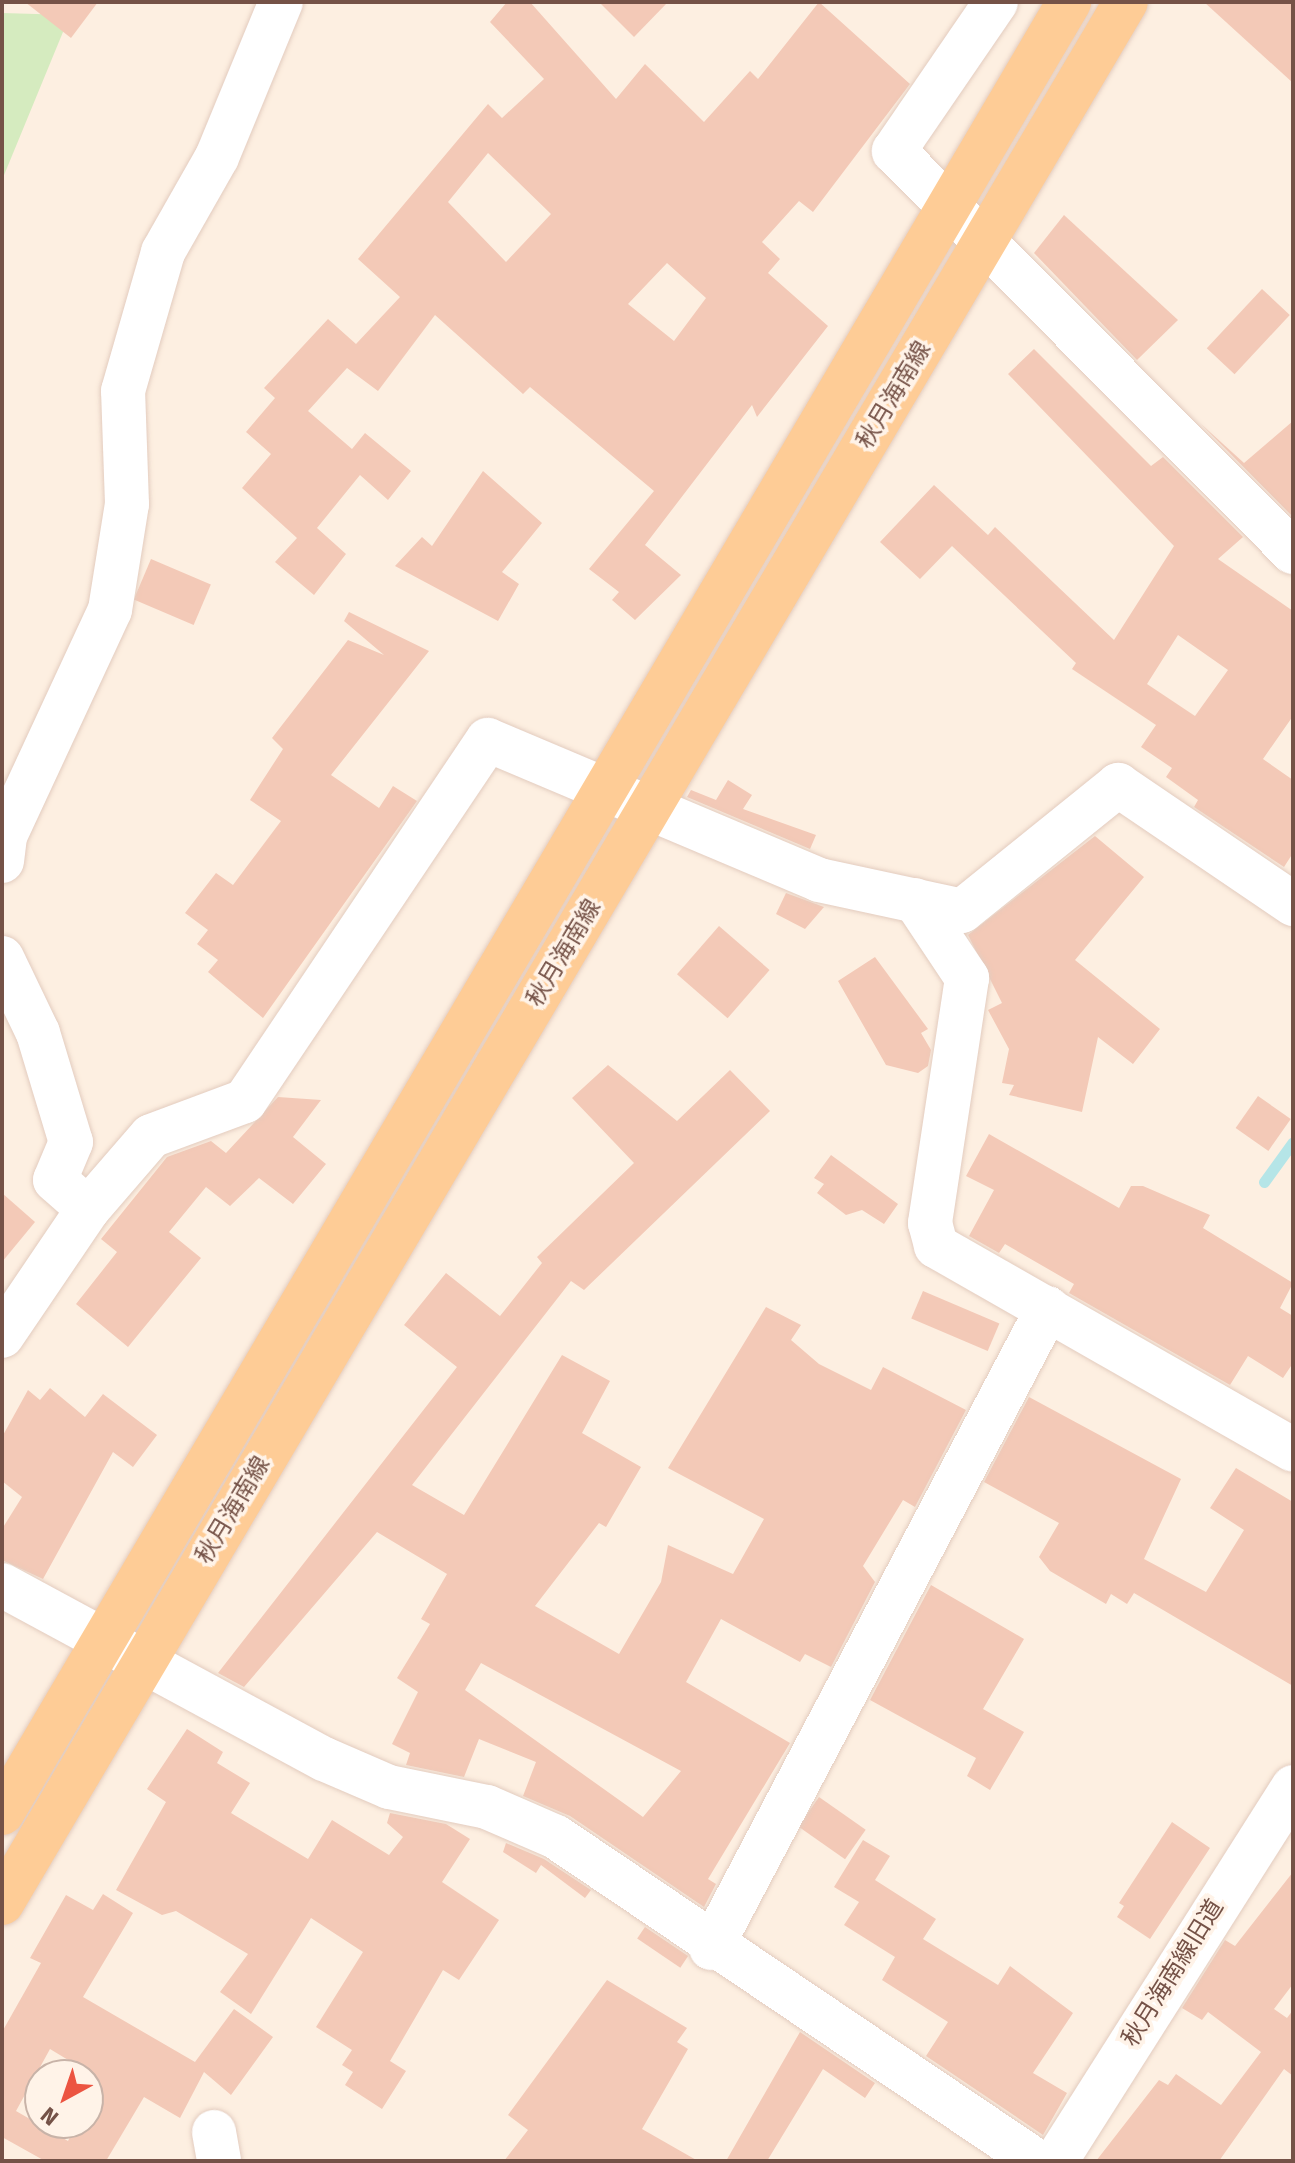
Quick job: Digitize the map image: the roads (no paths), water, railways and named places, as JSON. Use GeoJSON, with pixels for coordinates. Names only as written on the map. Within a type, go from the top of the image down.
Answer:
{"type":"FeatureCollection","features":[{"type":"Feature","properties":{"kind":"main road","name":"秋月海南線"},"geometry":{"type":"LineString","coordinates":[[2,1813],[599,792],[1069,2]]}},
{"type":"Feature","properties":{"kind":"main road","name":"秋月海南線"},"geometry":{"type":"LineString","coordinates":[[2,1903],[1126,2]]}},
{"type":"Feature","properties":{"kind":"street"},"geometry":{"type":"LineString","coordinates":[[2,861],[5,836],[110,610],[127,504],[123,391],[163,252],[217,157],[281,2]]}},
{"type":"Feature","properties":{"kind":"street"},"geometry":{"type":"LineString","coordinates":[[996,2],[894,151],[984,245],[1293,552]]}},
{"type":"Feature","properties":{"kind":"street"},"geometry":{"type":"LineString","coordinates":[[2,1336],[88,1209],[151,1136],[245,1101],[488,740],[599,792],[649,808],[819,880],[962,911],[1118,785],[1293,904]]}},
{"type":"Feature","properties":{"kind":"street"},"geometry":{"type":"LineString","coordinates":[[915,900],[967,978],[930,1223],[936,1246],[1293,1450]]}},
{"type":"Feature","properties":{"kind":"street"},"geometry":{"type":"LineString","coordinates":[[2,958],[38,1033],[71,1142],[55,1180],[88,1209]]}},
{"type":"Feature","properties":{"kind":"street"},"geometry":{"type":"LineString","coordinates":[[711,1948],[1048,1308]]}},
{"type":"Feature","properties":{"kind":"street"},"geometry":{"type":"LineString","coordinates":[[2,1585],[141,1664],[389,1787],[487,1807],[556,1837],[711,1948],[1036,2161]]}},
{"type":"Feature","properties":{"kind":"street","name":"秋月海南線旧道"},"geometry":{"type":"LineString","coordinates":[[1056,2161],[1293,1787]]}},
{"type":"Feature","properties":{"kind":"waterway"},"geometry":{"type":"LineString","coordinates":[[1264,1182],[1293,1142]]}}]}
